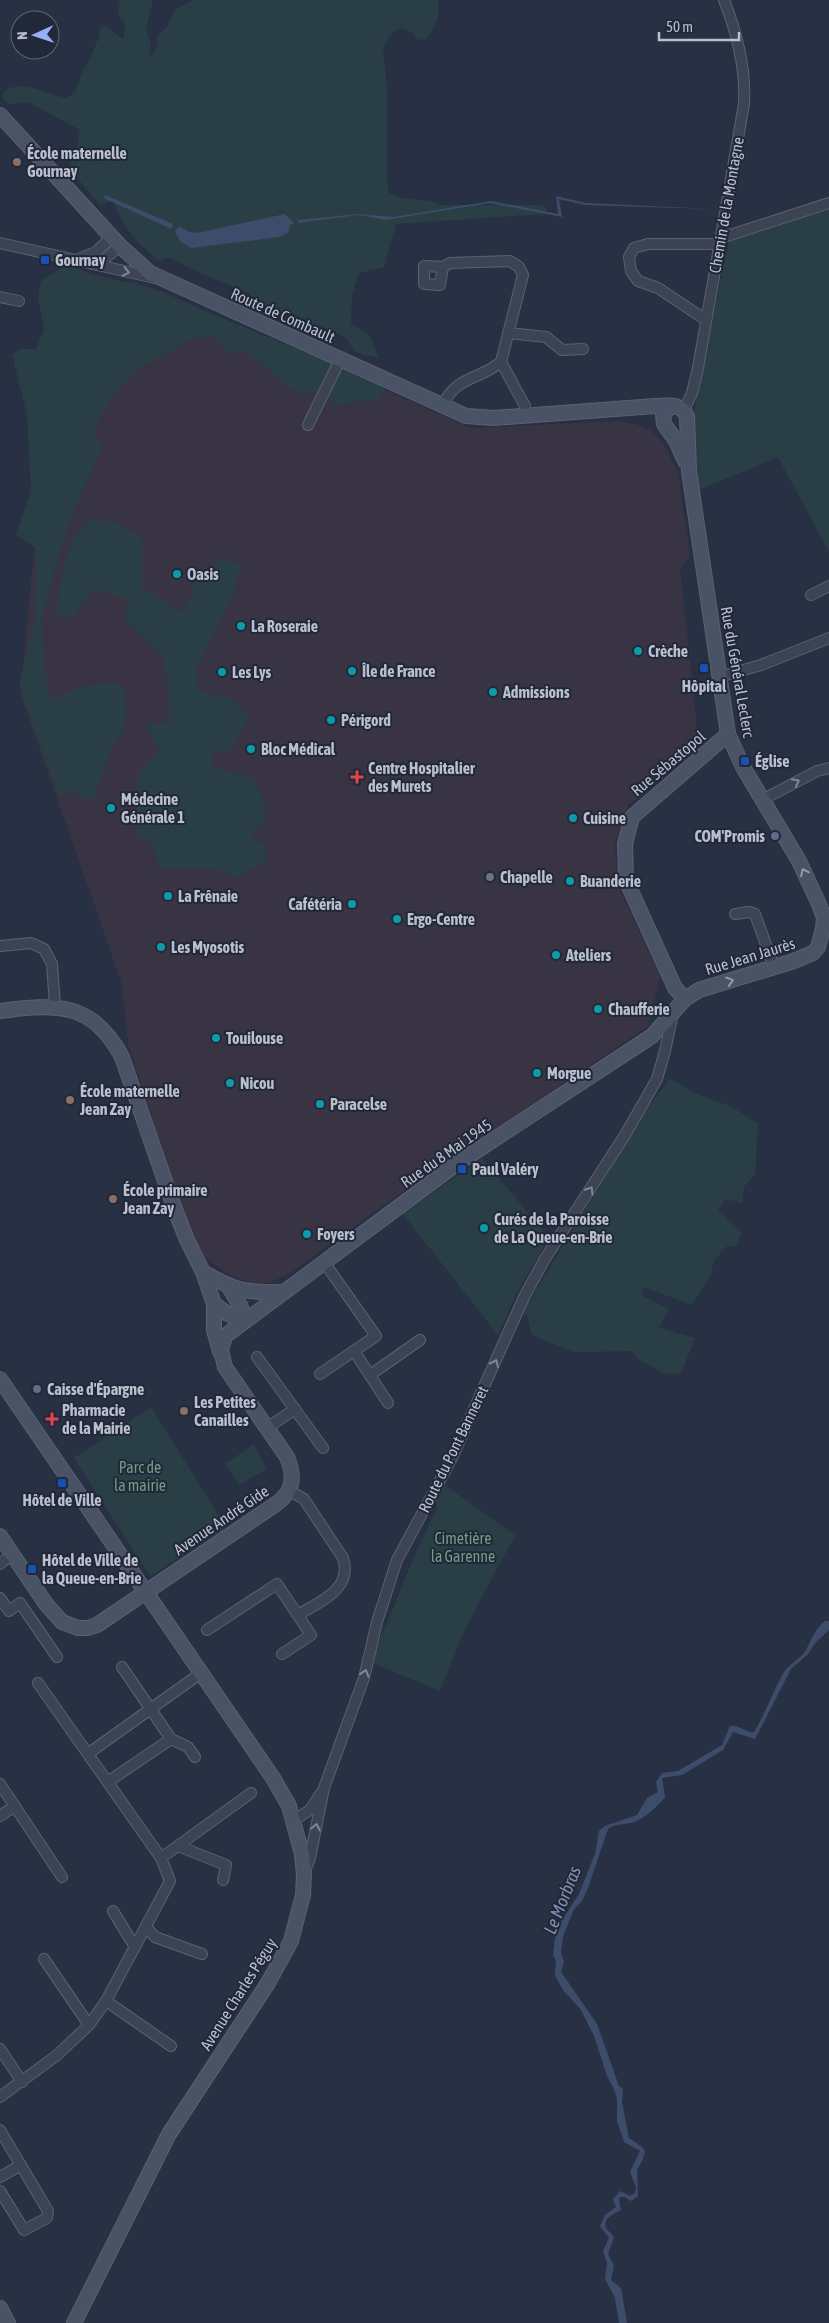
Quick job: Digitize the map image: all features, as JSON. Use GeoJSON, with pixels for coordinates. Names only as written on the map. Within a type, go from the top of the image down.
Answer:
{"type":"FeatureCollection","features":[{"type":"Feature","properties":{"kind":"main road","name":"Route de Combault"},"geometry":{"type":"LineString","coordinates":[[0,115],[116,242],[144,269],[158,278],[443,406],[466,416],[494,418],[614,409],[681,412]]}},
{"type":"Feature","properties":{"kind":"main road","name":"Route de Combault"},"geometry":{"type":"LineString","coordinates":[[614,409],[652,415],[666,425]]}},
{"type":"Feature","properties":{"kind":"main road"},"geometry":{"type":"LineString","coordinates":[[681,412],[680,429],[666,425],[663,414],[681,412]]}},
{"type":"Feature","properties":{"kind":"main road","name":"Rue du Général Leclerc"},"geometry":{"type":"LineString","coordinates":[[681,412],[728,734],[743,767],[764,799],[799,861],[826,917]]}},
{"type":"Feature","properties":{"kind":"main road","name":"Rue du Général Leclerc"},"geometry":{"type":"LineString","coordinates":[[666,425],[689,471]]}},
{"type":"Feature","properties":{"kind":"main road","name":"Rue Sébastopol"},"geometry":{"type":"LineString","coordinates":[[678,1005],[675,988],[626,880],[624,844],[632,816],[728,734]]}},
{"type":"Feature","properties":{"kind":"main road","name":"Rue Jean Jaurès"},"geometry":{"type":"LineString","coordinates":[[678,1005],[699,990],[813,954],[818,947],[826,917]]}},
{"type":"Feature","properties":{"kind":"main road","name":"Rue du 8 Mai 1945"},"geometry":{"type":"LineString","coordinates":[[222,1360],[221,1350],[225,1336],[244,1321],[455,1165],[652,1036],[678,1005]]}},
{"type":"Feature","properties":{"kind":"main road"},"geometry":{"type":"LineString","coordinates":[[0,1011],[55,1006]]}},
{"type":"Feature","properties":{"kind":"main road","name":"Avenue André Gide"},"geometry":{"type":"LineString","coordinates":[[0,1536],[62,1622],[78,1628],[88,1628],[97,1625],[286,1498],[293,1479],[288,1457],[222,1360],[215,1336],[214,1304],[203,1272],[182,1227],[122,1057],[115,1044],[91,1019],[55,1006]]}},
{"type":"Feature","properties":{"kind":"main road"},"geometry":{"type":"LineString","coordinates":[[203,1272],[228,1287],[258,1292],[283,1292]]}},
{"type":"Feature","properties":{"kind":"main road"},"geometry":{"type":"LineString","coordinates":[[228,1287],[241,1307],[244,1321]]}},
{"type":"Feature","properties":{"kind":"main road"},"geometry":{"type":"LineString","coordinates":[[214,1304],[228,1314],[244,1321]]}},
{"type":"Feature","properties":{"kind":"main road","name":"Avenue Charles Péguy"},"geometry":{"type":"LineString","coordinates":[[0,1379],[273,1778],[290,1806],[302,1854],[304,1874],[297,1922],[282,1961],[169,2134],[74,2323]]}},
{"type":"Feature","properties":{"kind":"main road","name":"Avenue Charles Péguy"},"geometry":{"type":"LineString","coordinates":[[64,2323],[82,2307]]}},
{"type":"Feature","properties":{"kind":"main road"},"geometry":{"type":"LineString","coordinates":[[0,2308],[8,2323]]}},
{"type":"Feature","properties":{"kind":"street","name":"Chemin de la Montagne"},"geometry":{"type":"LineString","coordinates":[[681,412],[692,392],[698,368],[744,104],[745,90],[740,55],[724,0]]}},
{"type":"Feature","properties":{"kind":"street"},"geometry":{"type":"LineString","coordinates":[[706,320],[658,288],[638,281],[631,271],[629,258],[634,248],[648,244],[720,241],[829,203]]}},
{"type":"Feature","properties":{"kind":"street"},"geometry":{"type":"LineString","coordinates":[[0,242],[158,278]]}},
{"type":"Feature","properties":{"kind":"street"},"geometry":{"type":"LineString","coordinates":[[77,259],[116,242]]}},
{"type":"Feature","properties":{"kind":"street"},"geometry":{"type":"LineString","coordinates":[[93,264],[102,261],[116,242]]}},
{"type":"Feature","properties":{"kind":"street"},"geometry":{"type":"LineString","coordinates":[[442,266],[450,263],[510,261],[523,272],[523,280],[501,362],[494,368],[457,385],[443,406]]}},
{"type":"Feature","properties":{"kind":"street"},"geometry":{"type":"LineString","coordinates":[[0,297],[19,301]]}},
{"type":"Feature","properties":{"kind":"street"},"geometry":{"type":"LineString","coordinates":[[508,334],[546,337],[562,350],[583,349]]}},
{"type":"Feature","properties":{"kind":"street"},"geometry":{"type":"LineString","coordinates":[[308,424],[340,360]]}},
{"type":"Feature","properties":{"kind":"street"},"geometry":{"type":"LineString","coordinates":[[501,362],[526,406]]}},
{"type":"Feature","properties":{"kind":"street"},"geometry":{"type":"LineString","coordinates":[[811,595],[829,586]]}},
{"type":"Feature","properties":{"kind":"street"},"geometry":{"type":"LineString","coordinates":[[719,678],[726,674],[761,665],[829,638]]}},
{"type":"Feature","properties":{"kind":"street"},"geometry":{"type":"LineString","coordinates":[[764,799],[817,771],[829,768]]}},
{"type":"Feature","properties":{"kind":"street"},"geometry":{"type":"LineString","coordinates":[[735,914],[749,912],[755,914],[774,967]]}},
{"type":"Feature","properties":{"kind":"street"},"geometry":{"type":"LineString","coordinates":[[0,946],[31,943],[44,949],[52,964],[55,1006]]}},
{"type":"Feature","properties":{"kind":"street","name":"Route du Pont Banneret"},"geometry":{"type":"LineString","coordinates":[[304,1874],[310,1858],[324,1788],[364,1678],[377,1622],[397,1560],[452,1458],[525,1295],[546,1257],[625,1135],[657,1079],[678,1005]]}},
{"type":"Feature","properties":{"kind":"street"},"geometry":{"type":"LineString","coordinates":[[652,1036],[660,1037],[665,1051]]}},
{"type":"Feature","properties":{"kind":"street"},"geometry":{"type":"LineString","coordinates":[[320,1374],[376,1336],[324,1262]]}},
{"type":"Feature","properties":{"kind":"street"},"geometry":{"type":"LineString","coordinates":[[370,1375],[420,1340]]}},
{"type":"Feature","properties":{"kind":"street"},"geometry":{"type":"LineString","coordinates":[[354,1351],[388,1403]]}},
{"type":"Feature","properties":{"kind":"street"},"geometry":{"type":"LineString","coordinates":[[257,1357],[323,1448]]}},
{"type":"Feature","properties":{"kind":"street"},"geometry":{"type":"LineString","coordinates":[[267,1428],[295,1409]]}},
{"type":"Feature","properties":{"kind":"street"},"geometry":{"type":"LineString","coordinates":[[290,1491],[304,1499],[343,1558],[346,1567],[345,1577],[340,1586],[298,1615]]}},
{"type":"Feature","properties":{"kind":"street"},"geometry":{"type":"LineString","coordinates":[[0,1564],[12,1554]]}},
{"type":"Feature","properties":{"kind":"street"},"geometry":{"type":"LineString","coordinates":[[206,1630],[277,1584],[311,1634],[282,1654]]}},
{"type":"Feature","properties":{"kind":"street"},"geometry":{"type":"LineString","coordinates":[[0,1598],[8,1611],[20,1603],[56,1657]]}},
{"type":"Feature","properties":{"kind":"street"},"geometry":{"type":"LineString","coordinates":[[122,1666],[172,1739],[188,1747],[195,1757]]}},
{"type":"Feature","properties":{"kind":"street"},"geometry":{"type":"LineString","coordinates":[[89,1753],[201,1673]]}},
{"type":"Feature","properties":{"kind":"street"},"geometry":{"type":"LineString","coordinates":[[0,2097],[56,2056],[89,2025],[106,2001],[170,1882],[161,1858],[38,1683]]}},
{"type":"Feature","properties":{"kind":"street"},"geometry":{"type":"LineString","coordinates":[[108,1781],[172,1739]]}},
{"type":"Feature","properties":{"kind":"street"},"geometry":{"type":"LineString","coordinates":[[0,1784],[62,1877]]}},
{"type":"Feature","properties":{"kind":"street"},"geometry":{"type":"LineString","coordinates":[[294,1820],[310,1810],[324,1788]]}},
{"type":"Feature","properties":{"kind":"street"},"geometry":{"type":"LineString","coordinates":[[161,1858],[251,1793]]}},
{"type":"Feature","properties":{"kind":"street"},"geometry":{"type":"LineString","coordinates":[[0,1816],[15,1806]]}},
{"type":"Feature","properties":{"kind":"street"},"geometry":{"type":"LineString","coordinates":[[178,1846],[226,1865],[223,1880]]}},
{"type":"Feature","properties":{"kind":"street"},"geometry":{"type":"LineString","coordinates":[[113,1911],[135,1947]]}},
{"type":"Feature","properties":{"kind":"street"},"geometry":{"type":"LineString","coordinates":[[146,1928],[155,1936],[202,1954]]}},
{"type":"Feature","properties":{"kind":"street"},"geometry":{"type":"LineString","coordinates":[[44,1959],[89,2025]]}},
{"type":"Feature","properties":{"kind":"street"},"geometry":{"type":"LineString","coordinates":[[106,2001],[171,2046]]}},
{"type":"Feature","properties":{"kind":"street"},"geometry":{"type":"LineString","coordinates":[[0,2049],[22,2082]]}},
{"type":"Feature","properties":{"kind":"street"},"geometry":{"type":"LineString","coordinates":[[0,2130],[48,2211],[47,2218],[24,2230],[0,2191]]}},
{"type":"Feature","properties":{"kind":"street"},"geometry":{"type":"LineString","coordinates":[[0,2176],[21,2164]]}},
{"type":"Feature","properties":{"kind":"shaded area","name":"Centre Hospitalier des Murets"},"geometry":{"type":"Polygon","coordinates":[[[66,267],[159,290],[471,428],[619,421],[635,424],[650,430],[663,443],[678,473],[690,557],[680,568],[699,749],[629,804],[615,843],[617,884],[660,976],[648,1026],[372,1213],[290,1273],[269,1283],[254,1284],[228,1274],[207,1259],[197,1248],[188,1230],[128,1043],[121,981],[21,695],[32,572],[66,267]]]}},
{"type":"Feature","properties":{"kind":"green space"},"geometry":{"type":"Polygon","coordinates":[[[120,0],[153,0],[146,28],[151,45],[149,56],[156,50],[158,35],[168,26],[175,10],[193,0],[438,0],[437,21],[426,39],[418,40],[412,32],[401,28],[390,35],[383,46],[387,90],[387,184],[389,193],[403,198],[430,201],[441,205],[539,205],[545,206],[547,211],[543,214],[396,224],[384,267],[359,273],[352,295],[351,324],[370,336],[379,358],[355,352],[346,338],[291,313],[279,316],[254,303],[250,293],[202,274],[168,257],[160,261],[132,235],[113,201],[100,205],[68,167],[75,157],[80,130],[28,102],[8,104],[2,97],[5,90],[21,86],[67,98],[76,91],[82,72],[99,37],[101,27],[106,26],[119,37],[124,38],[125,23],[118,15],[120,0]]]}},
{"type":"Feature","properties":{"kind":"green space"},"geometry":{"type":"Polygon","coordinates":[[[829,209],[828,550],[778,457],[699,490],[691,434],[699,379],[729,242],[829,209]]]}},
{"type":"Feature","properties":{"kind":"green space"},"geometry":{"type":"Polygon","coordinates":[[[63,267],[80,269],[102,280],[137,283],[375,381],[385,390],[376,401],[360,401],[334,406],[324,391],[300,393],[287,385],[245,351],[227,353],[214,337],[192,339],[131,373],[101,414],[93,435],[102,447],[74,511],[52,578],[42,619],[44,659],[50,701],[76,689],[99,684],[120,684],[126,696],[125,730],[111,747],[95,796],[88,800],[75,791],[59,796],[19,683],[35,621],[36,548],[16,535],[31,490],[27,414],[12,355],[20,349],[36,349],[44,330],[38,298],[41,281],[63,267]]]}},
{"type":"Feature","properties":{"kind":"green space"},"geometry":{"type":"Polygon","coordinates":[[[89,519],[118,523],[142,537],[142,587],[181,612],[194,594],[193,582],[208,574],[218,557],[241,565],[233,594],[197,668],[198,690],[232,699],[249,716],[231,750],[214,752],[212,767],[251,779],[260,791],[267,817],[251,837],[266,847],[267,862],[247,871],[239,878],[215,869],[160,868],[152,845],[135,832],[138,774],[160,751],[145,724],[169,722],[168,684],[162,656],[125,621],[129,600],[94,588],[72,619],[56,615],[63,569],[72,541],[89,519]]]}},
{"type":"Feature","properties":{"kind":"green space"},"geometry":{"type":"Polygon","coordinates":[[[670,1079],[699,1095],[732,1107],[758,1124],[755,1174],[744,1187],[742,1203],[726,1199],[718,1210],[742,1233],[736,1246],[727,1246],[714,1260],[711,1274],[692,1305],[644,1287],[641,1295],[669,1309],[659,1328],[695,1338],[681,1373],[665,1374],[639,1360],[632,1351],[573,1352],[532,1335],[527,1315],[522,1313],[644,1113],[670,1079]]]}},
{"type":"Feature","properties":{"kind":"green space"},"geometry":{"type":"Polygon","coordinates":[[[482,1158],[549,1238],[517,1292],[498,1335],[403,1214],[482,1158]]]}},
{"type":"Feature","properties":{"kind":"green space","name":"Parc de la mairie"},"geometry":{"type":"Polygon","coordinates":[[[151,1407],[226,1527],[150,1576],[74,1458],[151,1407]]]}},
{"type":"Feature","properties":{"kind":"green space"},"geometry":{"type":"Polygon","coordinates":[[[254,1444],[266,1469],[239,1485],[225,1464],[254,1444]]]}},
{"type":"Feature","properties":{"kind":"green space","name":"Cimetière la Garenne"},"geometry":{"type":"Polygon","coordinates":[[[442,1483],[515,1535],[465,1629],[440,1691],[373,1663],[380,1640],[437,1508],[435,1497],[442,1483]]]}},
{"type":"Feature","properties":{"kind":"water"},"geometry":{"type":"Polygon","coordinates":[[[105,195],[173,224],[171,229],[104,198],[105,195]]]}},
{"type":"Feature","properties":{"kind":"water"},"geometry":{"type":"Polygon","coordinates":[[[556,196],[585,203],[713,209],[585,205],[559,199],[562,217],[490,203],[386,220],[358,215],[298,223],[298,220],[357,214],[393,217],[491,201],[558,214],[556,196]]]}},
{"type":"Feature","properties":{"kind":"water"},"geometry":{"type":"Polygon","coordinates":[[[285,214],[294,223],[290,225],[288,233],[279,237],[191,248],[180,241],[175,232],[179,226],[189,232],[197,233],[285,214]]]}},
{"type":"Feature","properties":{"kind":"water"},"geometry":{"type":"Polygon","coordinates":[[[825,1621],[829,1621],[829,1630],[816,1642],[808,1654],[791,1669],[755,1739],[733,1732],[723,1750],[682,1775],[662,1778],[665,1797],[647,1815],[634,1822],[608,1829],[588,1888],[582,1901],[574,1909],[563,1936],[561,1952],[564,1962],[561,1972],[597,2024],[619,2086],[623,2089],[622,2102],[629,2138],[645,2151],[637,2170],[638,2196],[631,2201],[625,2197],[620,2197],[621,2210],[610,2216],[605,2224],[614,2237],[608,2254],[614,2266],[611,2280],[621,2288],[627,2323],[619,2323],[615,2298],[605,2279],[607,2263],[603,2251],[609,2238],[600,2226],[605,2215],[616,2207],[613,2199],[620,2191],[630,2196],[635,2193],[636,2187],[630,2172],[640,2151],[624,2142],[617,2121],[617,2099],[607,2076],[594,2036],[581,2010],[563,1990],[555,1975],[556,1961],[553,1955],[555,1938],[562,1920],[579,1894],[595,1854],[599,1831],[605,1826],[637,1815],[647,1798],[658,1792],[656,1782],[662,1773],[678,1771],[722,1745],[730,1726],[754,1732],[784,1672],[804,1653],[816,1631],[825,1621]]]}},
{"type":"Feature","properties":{"kind":"place","name":"École maternelle Gournay"},"geometry":{"type":"Point","coordinates":[17,162]}},
{"type":"Feature","properties":{"kind":"place","name":"Gournay"},"geometry":{"type":"Point","coordinates":[45,260]}},
{"type":"Feature","properties":{"kind":"place","name":"Oasis"},"geometry":{"type":"Point","coordinates":[177,574]}},
{"type":"Feature","properties":{"kind":"place","name":"La Roseraie"},"geometry":{"type":"Point","coordinates":[241,626]}},
{"type":"Feature","properties":{"kind":"place","name":"Crèche"},"geometry":{"type":"Point","coordinates":[638,651]}},
{"type":"Feature","properties":{"kind":"place","name":"Hôpital"},"geometry":{"type":"Point","coordinates":[704,668]}},
{"type":"Feature","properties":{"kind":"place","name":"Île de France"},"geometry":{"type":"Point","coordinates":[352,671]}},
{"type":"Feature","properties":{"kind":"place","name":"Les Lys"},"geometry":{"type":"Point","coordinates":[222,672]}},
{"type":"Feature","properties":{"kind":"place","name":"Admissions"},"geometry":{"type":"Point","coordinates":[493,692]}},
{"type":"Feature","properties":{"kind":"place","name":"Périgord"},"geometry":{"type":"Point","coordinates":[331,720]}},
{"type":"Feature","properties":{"kind":"place","name":"Bloc Médical"},"geometry":{"type":"Point","coordinates":[251,749]}},
{"type":"Feature","properties":{"kind":"place","name":"Église"},"geometry":{"type":"Point","coordinates":[745,761]}},
{"type":"Feature","properties":{"kind":"place","name":"Centre Hospitalier des Murets"},"geometry":{"type":"Point","coordinates":[357,777]}},
{"type":"Feature","properties":{"kind":"place","name":"Médecine Générale 1"},"geometry":{"type":"Point","coordinates":[111,808]}},
{"type":"Feature","properties":{"kind":"place","name":"Cuisine"},"geometry":{"type":"Point","coordinates":[573,818]}},
{"type":"Feature","properties":{"kind":"place","name":"COM'Promis"},"geometry":{"type":"Point","coordinates":[775,836]}},
{"type":"Feature","properties":{"kind":"place","name":"Chapelle"},"geometry":{"type":"Point","coordinates":[490,877]}},
{"type":"Feature","properties":{"kind":"place","name":"Buanderie"},"geometry":{"type":"Point","coordinates":[570,881]}},
{"type":"Feature","properties":{"kind":"place","name":"La Frênaie"},"geometry":{"type":"Point","coordinates":[168,896]}},
{"type":"Feature","properties":{"kind":"place","name":"Cafétéria"},"geometry":{"type":"Point","coordinates":[352,904]}},
{"type":"Feature","properties":{"kind":"place","name":"Ergo-Centre"},"geometry":{"type":"Point","coordinates":[397,919]}},
{"type":"Feature","properties":{"kind":"place","name":"Les Myosotis"},"geometry":{"type":"Point","coordinates":[161,947]}},
{"type":"Feature","properties":{"kind":"place","name":"Ateliers"},"geometry":{"type":"Point","coordinates":[556,955]}},
{"type":"Feature","properties":{"kind":"place","name":"Chaufferie"},"geometry":{"type":"Point","coordinates":[598,1009]}},
{"type":"Feature","properties":{"kind":"place","name":"Touilouse"},"geometry":{"type":"Point","coordinates":[216,1038]}},
{"type":"Feature","properties":{"kind":"place","name":"Morgue"},"geometry":{"type":"Point","coordinates":[537,1073]}},
{"type":"Feature","properties":{"kind":"place","name":"Nicou"},"geometry":{"type":"Point","coordinates":[230,1083]}},
{"type":"Feature","properties":{"kind":"place","name":"École maternelle Jean Zay"},"geometry":{"type":"Point","coordinates":[70,1100]}},
{"type":"Feature","properties":{"kind":"place","name":"Paracelse"},"geometry":{"type":"Point","coordinates":[320,1104]}},
{"type":"Feature","properties":{"kind":"place","name":"Paul Valéry"},"geometry":{"type":"Point","coordinates":[462,1169]}},
{"type":"Feature","properties":{"kind":"place","name":"École primaire Jean Zay"},"geometry":{"type":"Point","coordinates":[113,1199]}},
{"type":"Feature","properties":{"kind":"place","name":"Curés de la Paroisse de La Queue-en-Brie"},"geometry":{"type":"Point","coordinates":[484,1228]}},
{"type":"Feature","properties":{"kind":"place","name":"Foyers"},"geometry":{"type":"Point","coordinates":[307,1234]}},
{"type":"Feature","properties":{"kind":"place","name":"Caisse d'Épargne"},"geometry":{"type":"Point","coordinates":[37,1389]}},
{"type":"Feature","properties":{"kind":"place","name":"Les Petites Canailles"},"geometry":{"type":"Point","coordinates":[184,1411]}},
{"type":"Feature","properties":{"kind":"place","name":"Pharmacie de la Mairie"},"geometry":{"type":"Point","coordinates":[52,1419]}},
{"type":"Feature","properties":{"kind":"place","name":"Hôtel de Ville"},"geometry":{"type":"Point","coordinates":[62,1483]}},
{"type":"Feature","properties":{"kind":"place","name":"Hôtel de Ville de la Queue-en-Brie"},"geometry":{"type":"Point","coordinates":[32,1569]}},
{"type":"Feature","properties":{"kind":"water label","name":"Le Morbras"},"geometry":{"type":"Point","coordinates":[562,1900]}}]}
